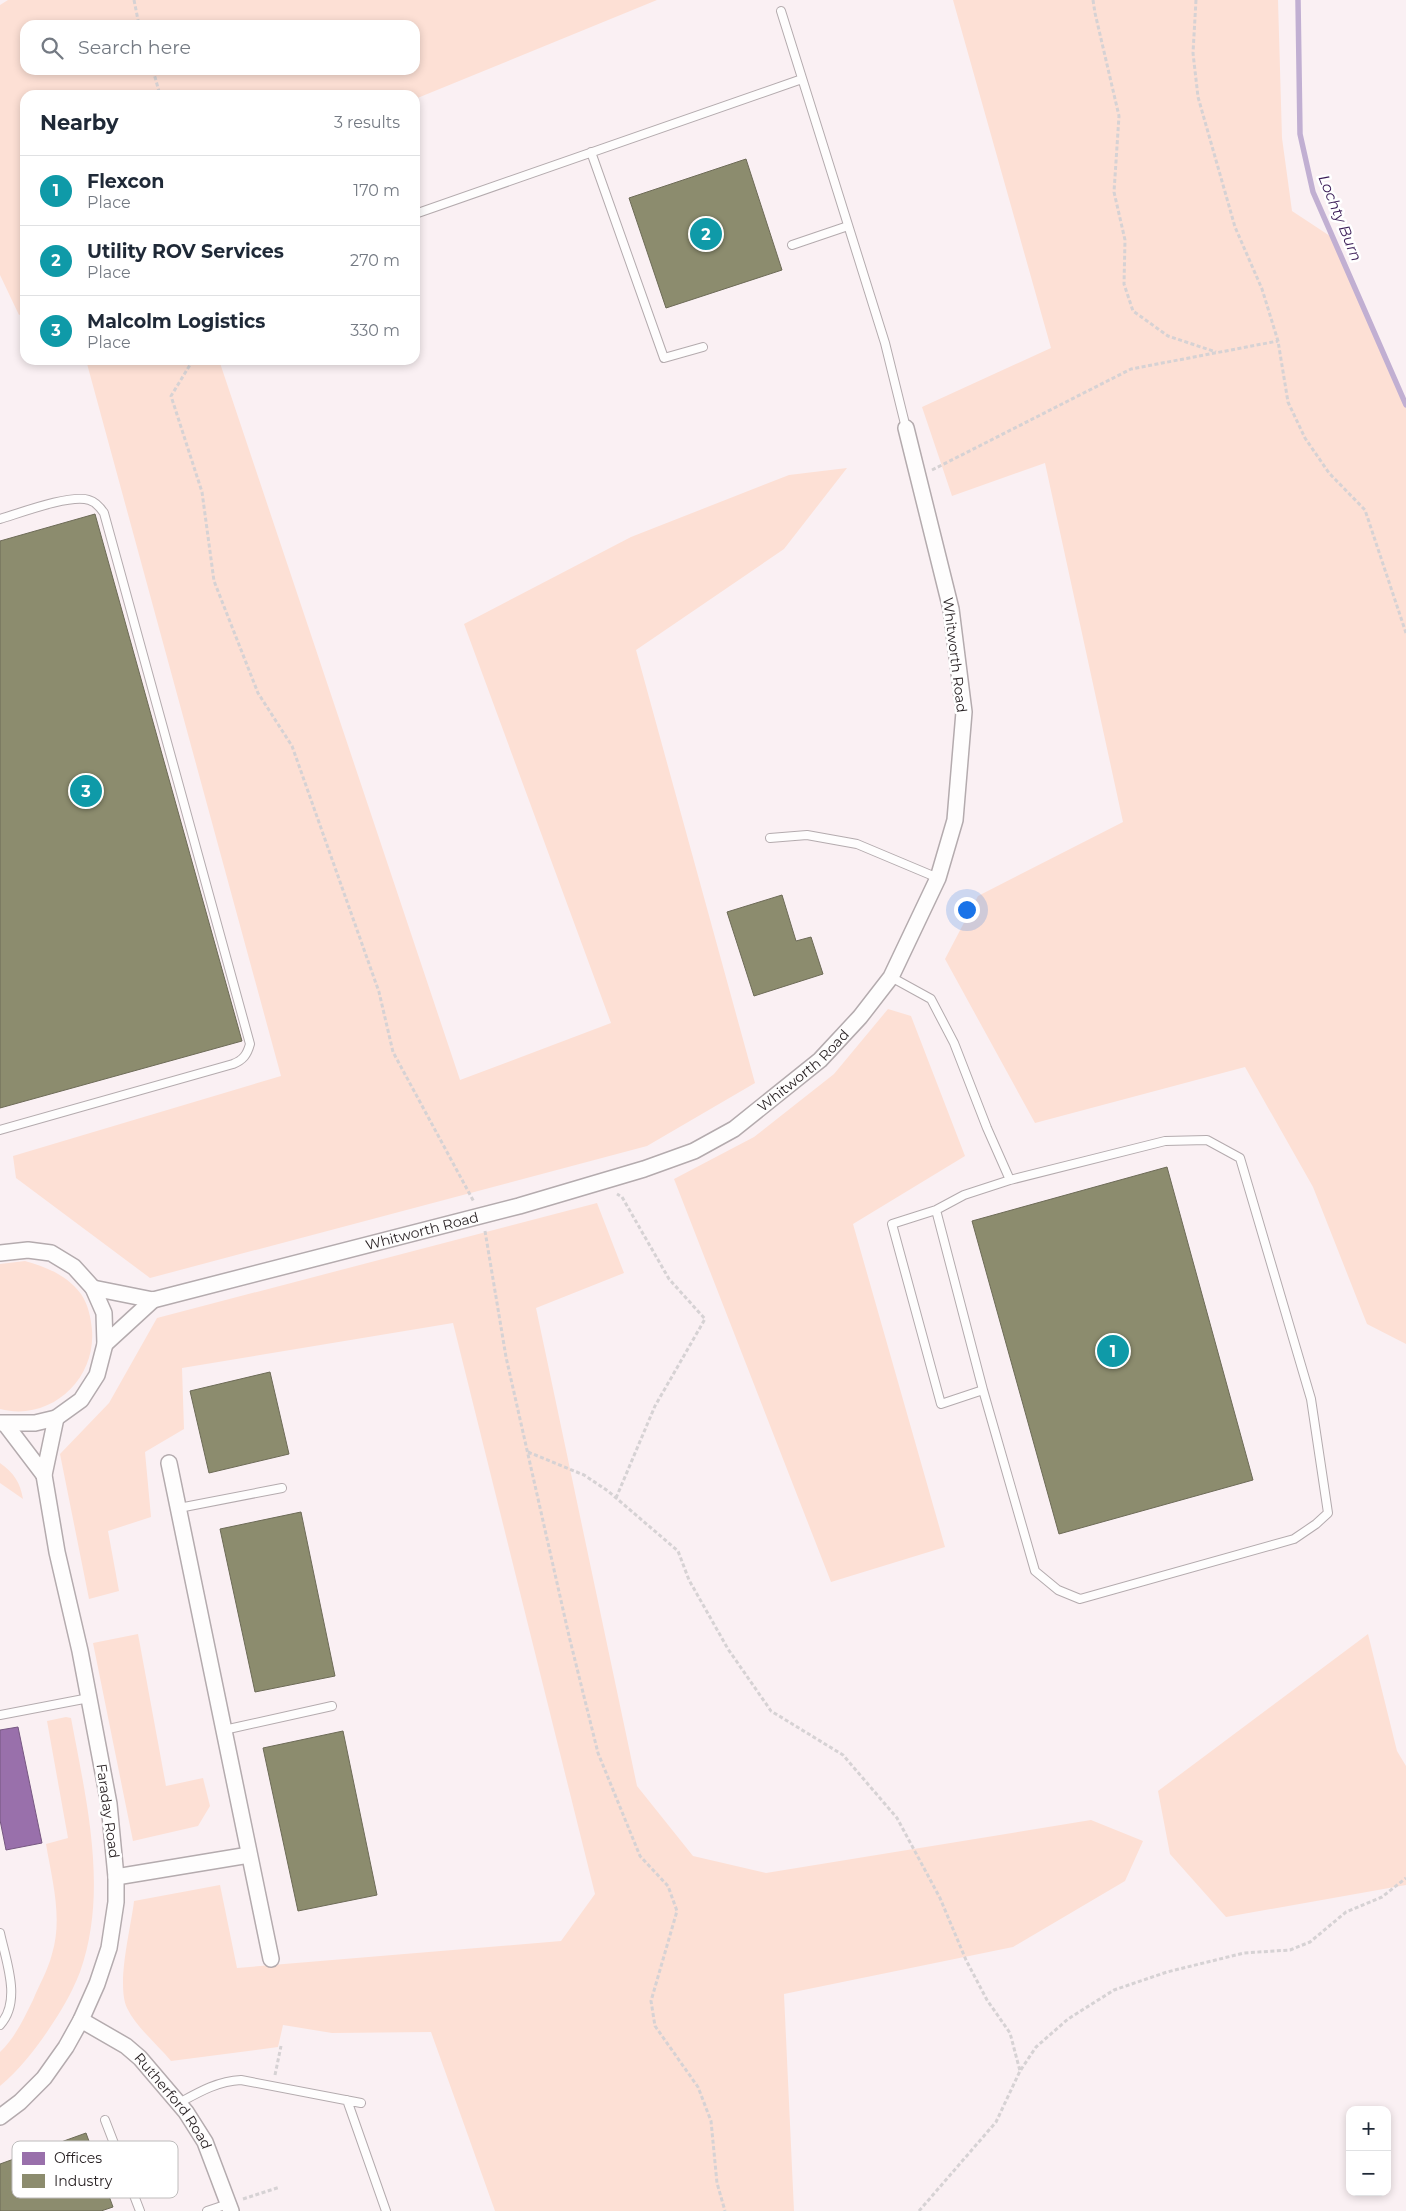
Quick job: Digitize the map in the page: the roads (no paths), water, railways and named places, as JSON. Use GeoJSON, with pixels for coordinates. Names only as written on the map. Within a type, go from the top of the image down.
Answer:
{"type":"FeatureCollection","features":[{"type":"Feature","properties":{"kind":"street","name":"Whitworth Road"},"geometry":{"type":"LineString","coordinates":[[93,1288],[152,1300],[482,1215],[644,1169],[694,1151],[734,1129],[820,1060],[860,1018],[891,978],[938,878],[955,820],[964,712],[951,609],[906,428]]}},
{"type":"Feature","properties":{"kind":"street"},"geometry":{"type":"LineString","coordinates":[[0,1239],[8,1252],[28,1250],[51,1253],[74,1267],[93,1288],[104,1312],[105,1344],[97,1375],[80,1400],[56,1418],[35,1423],[3,1424]]}},
{"type":"Feature","properties":{"kind":"street","name":"Whitworth Road"},"geometry":{"type":"LineString","coordinates":[[105,1344],[152,1300]]}},
{"type":"Feature","properties":{"kind":"street","name":"Faraday Road"},"geometry":{"type":"LineString","coordinates":[[0,2117],[20,2102],[44,2078],[66,2047],[81,2020],[97,1984],[109,1948],[114,1918],[116,1877],[109,1804],[89,1698],[57,1552],[44,1475],[56,1418]]}},
{"type":"Feature","properties":{"kind":"street","name":"Faraday Road"},"geometry":{"type":"LineString","coordinates":[[3,1424],[44,1475]]}},
{"type":"Feature","properties":{"kind":"street"},"geometry":{"type":"LineString","coordinates":[[169,1463],[271,1959]]}},
{"type":"Feature","properties":{"kind":"street"},"geometry":{"type":"LineString","coordinates":[[116,1877],[250,1855]]}},
{"type":"Feature","properties":{"kind":"street","name":"Rutherford Road"},"geometry":{"type":"LineString","coordinates":[[81,2020],[126,2046],[140,2058],[179,2103],[193,2121],[204,2142],[230,2207]]}},
{"type":"Feature","properties":{"kind":"lane"},"geometry":{"type":"LineString","coordinates":[[782,11],[885,343],[906,428]]}},
{"type":"Feature","properties":{"kind":"lane"},"geometry":{"type":"LineString","coordinates":[[420,212],[802,79]]}},
{"type":"Feature","properties":{"kind":"lane"},"geometry":{"type":"LineString","coordinates":[[591,152],[664,358],[703,347]]}},
{"type":"Feature","properties":{"kind":"lane"},"geometry":{"type":"LineString","coordinates":[[792,244],[848,226]]}},
{"type":"Feature","properties":{"kind":"lane"},"geometry":{"type":"LineString","coordinates":[[0,519],[76,499],[92,500],[104,512],[250,1044],[248,1054],[241,1061],[233,1064],[0,1130]]}},
{"type":"Feature","properties":{"kind":"lane"},"geometry":{"type":"LineString","coordinates":[[770,838],[806,835],[857,844],[938,878]]}},
{"type":"Feature","properties":{"kind":"lane"},"geometry":{"type":"LineString","coordinates":[[891,978],[931,999],[954,1044],[1010,1180]]}},
{"type":"Feature","properties":{"kind":"lane"},"geometry":{"type":"LineString","coordinates":[[936,1210],[983,1390],[1035,1571],[1058,1590],[1080,1599],[1294,1539],[1316,1524],[1328,1512],[1311,1399],[1240,1158],[1207,1140],[1165,1141],[1010,1180],[964,1195],[936,1210],[892,1224],[940,1404],[983,1390]]}},
{"type":"Feature","properties":{"kind":"lane"},"geometry":{"type":"LineString","coordinates":[[179,1508],[282,1488]]}},
{"type":"Feature","properties":{"kind":"lane"},"geometry":{"type":"LineString","coordinates":[[0,1716],[89,1698]]}},
{"type":"Feature","properties":{"kind":"lane"},"geometry":{"type":"LineString","coordinates":[[224,1730],[332,1706]]}},
{"type":"Feature","properties":{"kind":"lane"},"geometry":{"type":"LineString","coordinates":[[0,1933],[11,1987],[8,2014],[0,2025]]}},
{"type":"Feature","properties":{"kind":"lane"},"geometry":{"type":"LineString","coordinates":[[179,2103],[209,2087],[241,2080],[360,2103]]}},
{"type":"Feature","properties":{"kind":"lane"},"geometry":{"type":"LineString","coordinates":[[347,2100],[386,2211]]}},
{"type":"Feature","properties":{"kind":"lane"},"geometry":{"type":"LineString","coordinates":[[106,2120],[114,2141]]}},
{"type":"Feature","properties":{"kind":"lane"},"geometry":{"type":"LineString","coordinates":[[135,2198],[140,2211]]}},
{"type":"Feature","properties":{"kind":"lane"},"geometry":{"type":"LineString","coordinates":[[207,2211],[230,2207]]}},
{"type":"Feature","properties":{"kind":"waterway","name":"Lochty Burn"},"geometry":{"type":"LineString","coordinates":[[1298,0],[1300,134],[1313,192],[1406,405]]}},
{"type":"Feature","properties":{"kind":"place","name":"Utility ROV Services"},"geometry":{"type":"Point","coordinates":[706,234]}},
{"type":"Feature","properties":{"kind":"place","name":"Malcolm Logistics"},"geometry":{"type":"Point","coordinates":[86,791]}},
{"type":"Feature","properties":{"kind":"place","name":"Flexcon"},"geometry":{"type":"Point","coordinates":[1113,1351]}}]}
